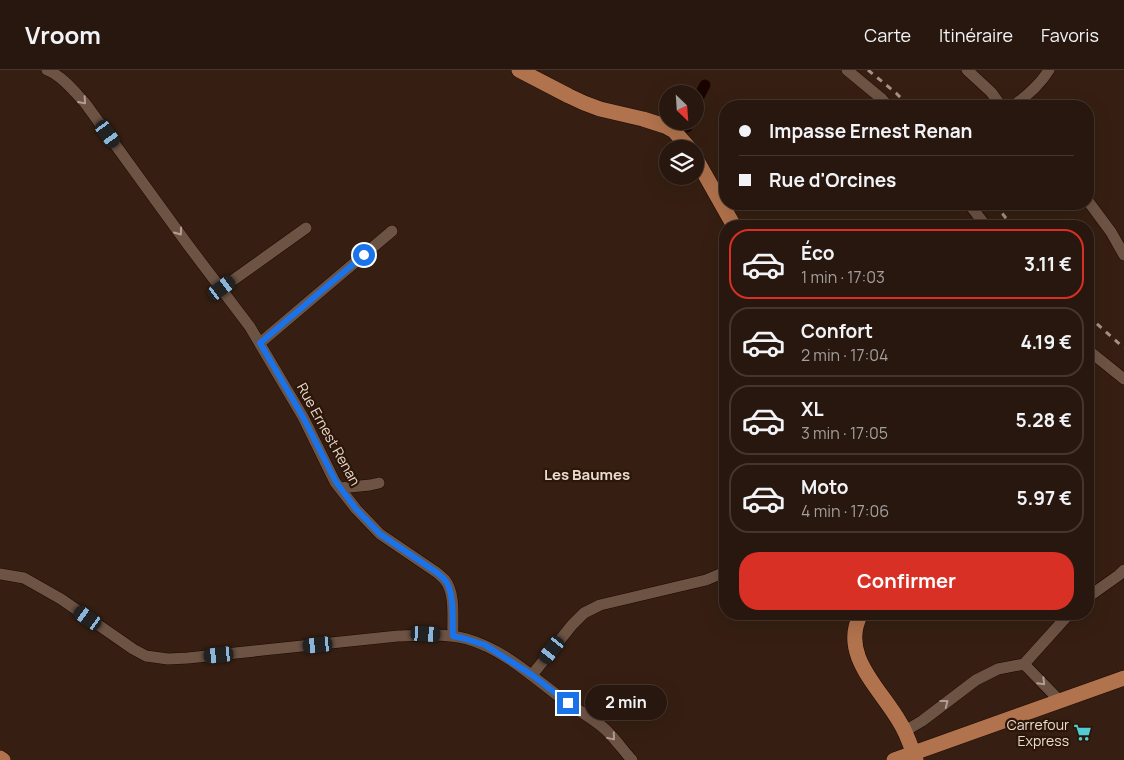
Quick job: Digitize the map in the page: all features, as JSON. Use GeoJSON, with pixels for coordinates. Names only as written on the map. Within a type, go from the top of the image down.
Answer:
{"type":"FeatureCollection","features":[{"type":"Feature","properties":{"kind":"main road"},"geometry":{"type":"LineString","coordinates":[[519,70],[584,103],[664,126],[674,131],[682,140]]}},
{"type":"Feature","properties":{"kind":"main road"},"geometry":{"type":"LineString","coordinates":[[704,173],[719,199]]}},
{"type":"Feature","properties":{"kind":"main road"},"geometry":{"type":"LineString","coordinates":[[858,620],[855,626],[854,641],[862,666],[905,731],[915,756]]}},
{"type":"Feature","properties":{"kind":"main road"},"geometry":{"type":"LineString","coordinates":[[894,760],[915,756],[1124,678]]}},
{"type":"Feature","properties":{"kind":"main road"},"geometry":{"type":"LineString","coordinates":[[0,758],[4,760]]}},
{"type":"Feature","properties":{"kind":"street","name":"Rue Ernest Renan"},"geometry":{"type":"LineString","coordinates":[[47,70],[54,73],[86,103],[188,245],[250,327],[303,417],[336,482],[356,509],[380,534],[444,579],[449,586],[452,600],[453,636]]}},
{"type":"Feature","properties":{"kind":"street"},"geometry":{"type":"LineString","coordinates":[[847,70],[883,100]]}},
{"type":"Feature","properties":{"kind":"street"},"geometry":{"type":"LineString","coordinates":[[967,70],[992,92],[997,100]]}},
{"type":"Feature","properties":{"kind":"street"},"geometry":{"type":"LineString","coordinates":[[1021,100],[1043,80],[1049,70]]}},
{"type":"Feature","properties":{"kind":"street"},"geometry":{"type":"LineString","coordinates":[[1094,209],[1112,232],[1124,255]]}},
{"type":"Feature","properties":{"kind":"street"},"geometry":{"type":"LineString","coordinates":[[974,210],[981,220]]}},
{"type":"Feature","properties":{"kind":"street"},"geometry":{"type":"LineString","coordinates":[[222,288],[306,228]]}},
{"type":"Feature","properties":{"kind":"street"},"geometry":{"type":"LineString","coordinates":[[260,343],[392,231]]}},
{"type":"Feature","properties":{"kind":"street"},"geometry":{"type":"LineString","coordinates":[[1094,355],[1119,375]]}},
{"type":"Feature","properties":{"kind":"street"},"geometry":{"type":"LineString","coordinates":[[340,488],[379,483]]}},
{"type":"Feature","properties":{"kind":"street"},"geometry":{"type":"LineString","coordinates":[[1094,593],[1124,570]]}},
{"type":"Feature","properties":{"kind":"street"},"geometry":{"type":"LineString","coordinates":[[0,574],[24,578],[62,599],[132,649],[146,656],[168,659],[207,656],[426,634],[466,639],[485,645],[532,675],[606,729],[632,760]]}},
{"type":"Feature","properties":{"kind":"street"},"geometry":{"type":"LineString","coordinates":[[532,675],[584,613],[600,605],[706,580],[719,575]]}},
{"type":"Feature","properties":{"kind":"street"},"geometry":{"type":"LineString","coordinates":[[905,731],[922,721],[976,680],[998,669],[1024,664],[1064,620]]}},
{"type":"Feature","properties":{"kind":"street"},"geometry":{"type":"LineString","coordinates":[[1024,664],[1060,701]]}},
{"type":"Feature","properties":{"kind":"railway"},"geometry":{"type":"LineString","coordinates":[[868,70],[903,100]]}},
{"type":"Feature","properties":{"kind":"railway"},"geometry":{"type":"LineString","coordinates":[[1000,210],[1007,220]]}},
{"type":"Feature","properties":{"kind":"railway"},"geometry":{"type":"LineString","coordinates":[[1094,321],[1124,348]]}},
{"type":"Feature","properties":{"kind":"place","name":"Carrefour Express"},"geometry":{"type":"Point","coordinates":[1083,732]}},
{"type":"Feature","properties":{"kind":"district","name":"Les Baumes"},"geometry":{"type":"Point","coordinates":[587,474]}},
{"type":"Feature","properties":{"kind":"route"},"geometry":{"type":"LineString","coordinates":[[364,255],[260,343],[303,417],[336,482],[356,509],[380,534],[436,572],[449,586],[452,600],[453,636],[485,645],[532,675],[568,703]]}}]}
